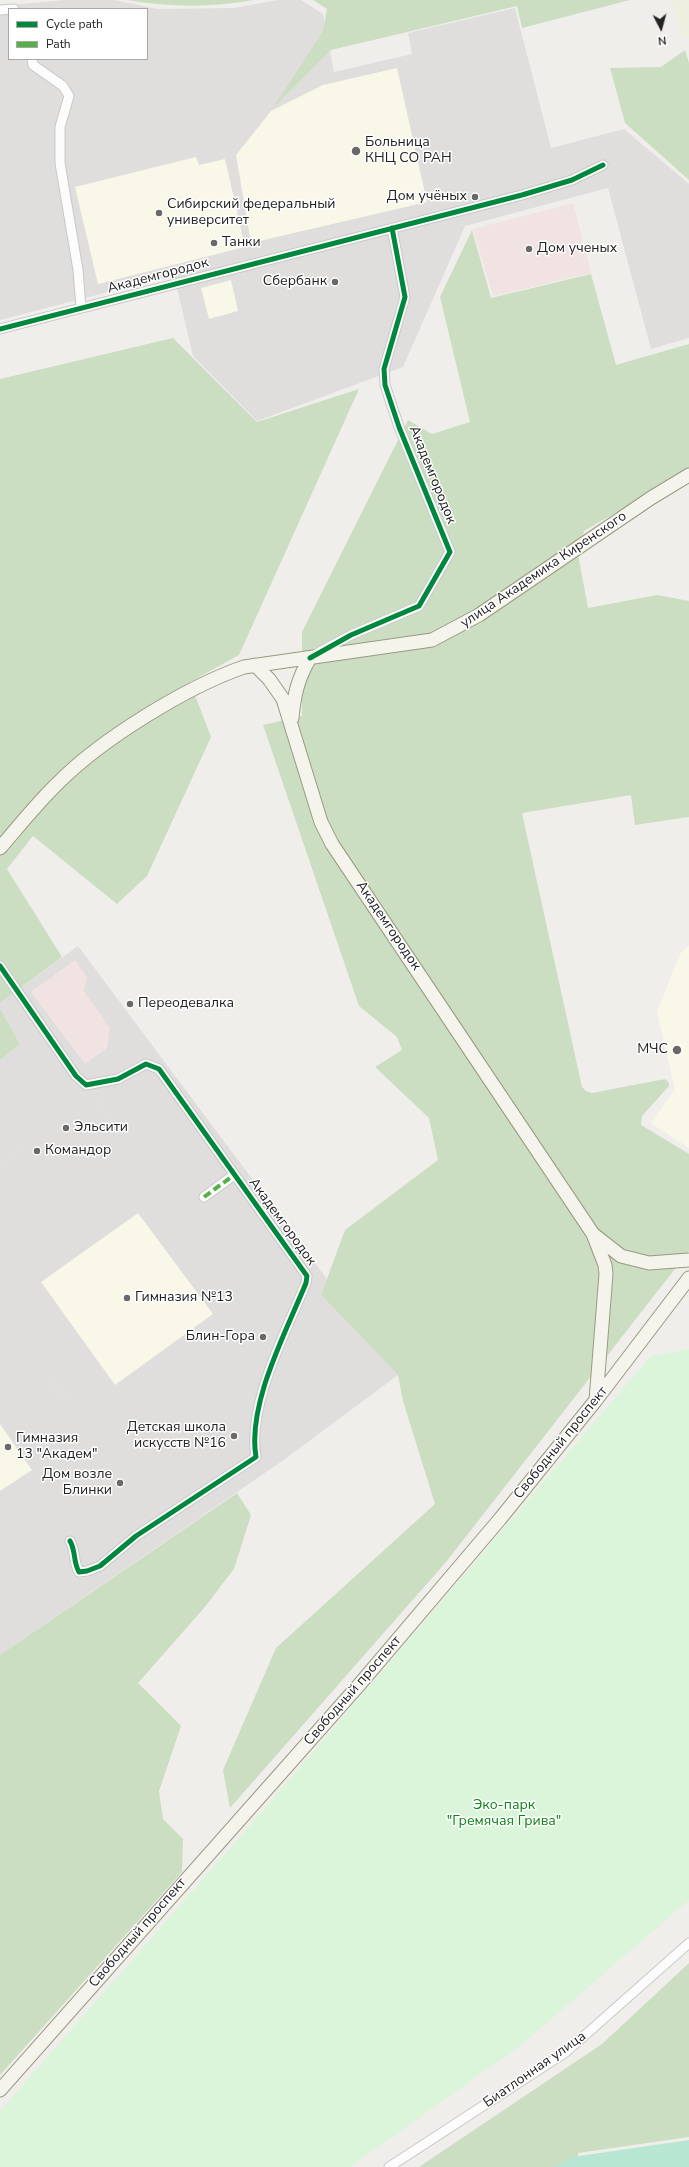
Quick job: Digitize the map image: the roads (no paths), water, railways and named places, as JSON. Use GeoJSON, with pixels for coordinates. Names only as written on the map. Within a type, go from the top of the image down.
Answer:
{"type":"FeatureCollection","features":[{"type":"Feature","properties":{"kind":"main road","name":"улица Академика Киренского"},"geometry":{"type":"LineString","coordinates":[[0,848],[59,782],[78,765],[156,710],[228,672],[255,665],[432,640],[460,627],[651,498],[689,475]]}},
{"type":"Feature","properties":{"kind":"main road"},"geometry":{"type":"LineString","coordinates":[[291,724],[293,696],[297,682],[310,658]]}},
{"type":"Feature","properties":{"kind":"main road","name":"Академгородок"},"geometry":{"type":"LineString","coordinates":[[255,665],[278,690],[291,724],[317,811],[332,844],[593,1234]]}},
{"type":"Feature","properties":{"kind":"main road"},"geometry":{"type":"LineString","coordinates":[[593,1234],[622,1256],[649,1263],[689,1260]]}},
{"type":"Feature","properties":{"kind":"main road"},"geometry":{"type":"LineString","coordinates":[[593,1234],[605,1265],[606,1274],[596,1400]]}},
{"type":"Feature","properties":{"kind":"main road","name":"Свободный проспект"},"geometry":{"type":"LineString","coordinates":[[0,2090],[359,1685],[500,1519],[596,1400],[689,1278]]}},
{"type":"Feature","properties":{"kind":"street"},"geometry":{"type":"LineString","coordinates":[[32,60],[33,65],[63,86],[69,96],[60,127],[60,163],[78,270],[81,308]]}},
{"type":"Feature","properties":{"kind":"street","name":"Академгородок"},"geometry":{"type":"LineString","coordinates":[[0,329],[553,187],[572,180],[603,165]]}},
{"type":"Feature","properties":{"kind":"street","name":"Академгородок"},"geometry":{"type":"LineString","coordinates":[[310,658],[351,635],[419,606],[450,552],[399,427],[385,385],[384,369],[405,297],[392,228]]}},
{"type":"Feature","properties":{"kind":"street","name":"Академгородок"},"geometry":{"type":"LineString","coordinates":[[0,966],[76,1076],[86,1085],[118,1080],[146,1064],[155,1066],[307,1276],[306,1283],[260,1396],[253,1444],[256,1457],[136,1536],[93,1569],[79,1572],[76,1567],[73,1546],[70,1541]]}},
{"type":"Feature","properties":{"kind":"street","name":"Академгородок"},"geometry":{"type":"LineString","coordinates":[[204,1197],[234,1175]]}},
{"type":"Feature","properties":{"kind":"street","name":"Биатлонная улица"},"geometry":{"type":"LineString","coordinates":[[389,2167],[566,2052],[689,1943]]}},
{"type":"Feature","properties":{"kind":"place","name":"Больница КНЦ СО РАН"},"geometry":{"type":"Point","coordinates":[356,151]}},
{"type":"Feature","properties":{"kind":"place","name":"Дом учёных"},"geometry":{"type":"Point","coordinates":[475,197]}},
{"type":"Feature","properties":{"kind":"place","name":"Сибирский федеральный университет"},"geometry":{"type":"Point","coordinates":[159,213]}},
{"type":"Feature","properties":{"kind":"place","name":"Танки"},"geometry":{"type":"Point","coordinates":[214,243]}},
{"type":"Feature","properties":{"kind":"place","name":"Дом ученых"},"geometry":{"type":"Point","coordinates":[529,249]}},
{"type":"Feature","properties":{"kind":"place","name":"Сбербанк"},"geometry":{"type":"Point","coordinates":[335,282]}},
{"type":"Feature","properties":{"kind":"place","name":"Переодевалка"},"geometry":{"type":"Point","coordinates":[130,1004]}},
{"type":"Feature","properties":{"kind":"place","name":"МЧС"},"geometry":{"type":"Point","coordinates":[677,1050]}},
{"type":"Feature","properties":{"kind":"place","name":"Эльсити"},"geometry":{"type":"Point","coordinates":[66,1128]}},
{"type":"Feature","properties":{"kind":"place","name":"Командор"},"geometry":{"type":"Point","coordinates":[37,1151]}},
{"type":"Feature","properties":{"kind":"place","name":"Гимназия №13"},"geometry":{"type":"Point","coordinates":[127,1298]}},
{"type":"Feature","properties":{"kind":"place","name":"Блин-Гора"},"geometry":{"type":"Point","coordinates":[263,1337]}},
{"type":"Feature","properties":{"kind":"place","name":"Детская школа искусств №16"},"geometry":{"type":"Point","coordinates":[234,1436]}},
{"type":"Feature","properties":{"kind":"place","name":"Гимназия 13 \"Академ\""},"geometry":{"type":"Point","coordinates":[8,1447]}},
{"type":"Feature","properties":{"kind":"place","name":"Дом возле Блинки"},"geometry":{"type":"Point","coordinates":[120,1483]}},
{"type":"Feature","properties":{"kind":"park label","name":"Эко-парк \"Гремячая Грива\""},"geometry":{"type":"Point","coordinates":[504,1814]}}]}
